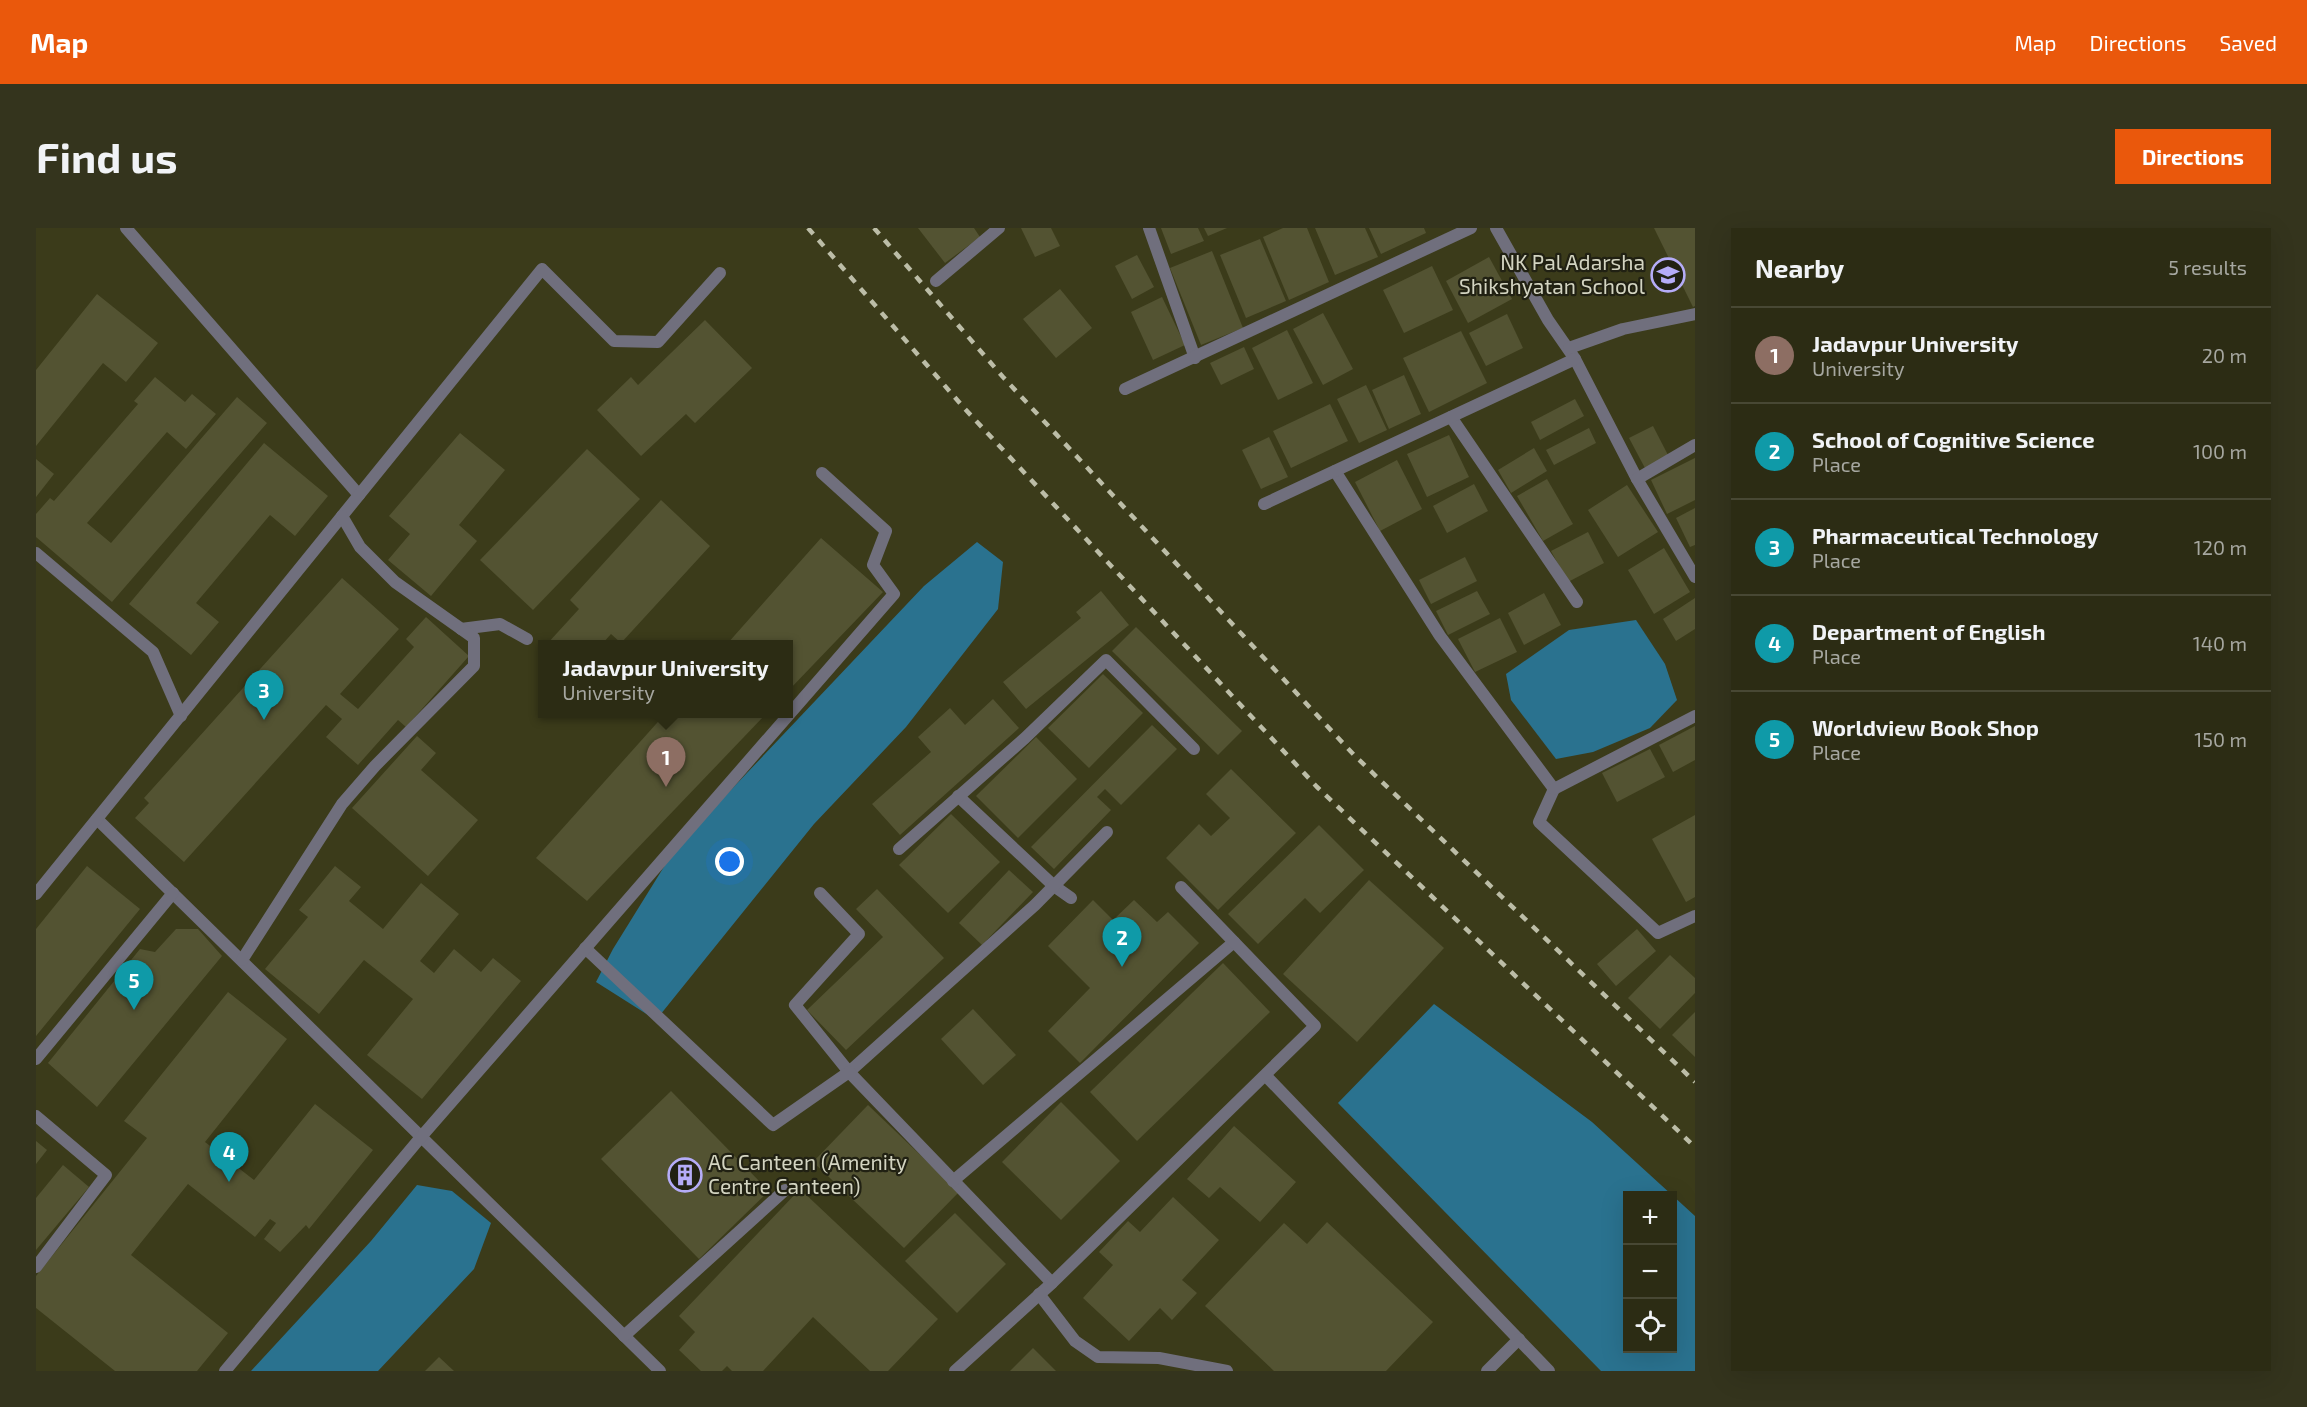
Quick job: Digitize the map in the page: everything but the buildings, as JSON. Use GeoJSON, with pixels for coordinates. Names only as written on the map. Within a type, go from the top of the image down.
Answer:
{"type":"FeatureCollection","features":[{"type":"Feature","properties":{"kind":"street"},"geometry":{"type":"LineString","coordinates":[[126,228],[359,495]]}},
{"type":"Feature","properties":{"kind":"street"},"geometry":{"type":"LineString","coordinates":[[936,281],[999,228]]}},
{"type":"Feature","properties":{"kind":"street"},"geometry":{"type":"LineString","coordinates":[[1149,228],[1195,358]]}},
{"type":"Feature","properties":{"kind":"street"},"geometry":{"type":"LineString","coordinates":[[1125,389],[1471,228]]}},
{"type":"Feature","properties":{"kind":"street"},"geometry":{"type":"LineString","coordinates":[[1496,228],[1548,320],[1572,354],[1637,478],[1694,573]]}},
{"type":"Feature","properties":{"kind":"street"},"geometry":{"type":"LineString","coordinates":[[36,894],[542,269],[614,341],[658,342],[720,273]]}},
{"type":"Feature","properties":{"kind":"street"},"geometry":{"type":"LineString","coordinates":[[1264,504],[1451,417],[1623,328],[1695,314]]}},
{"type":"Feature","properties":{"kind":"street"},"geometry":{"type":"LineString","coordinates":[[1451,417],[1576,602]]}},
{"type":"Feature","properties":{"kind":"street"},"geometry":{"type":"LineString","coordinates":[[1637,478],[1695,445]]}},
{"type":"Feature","properties":{"kind":"street"},"geometry":{"type":"LineString","coordinates":[[1335,471],[1440,636],[1554,789]]}},
{"type":"Feature","properties":{"kind":"street"},"geometry":{"type":"LineString","coordinates":[[793,710],[894,594],[873,565],[886,531],[822,473]]}},
{"type":"Feature","properties":{"kind":"street"},"geometry":{"type":"LineString","coordinates":[[242,960],[342,804],[375,766],[474,666],[474,638],[395,582],[372,561],[342,516]]}},
{"type":"Feature","properties":{"kind":"street"},"geometry":{"type":"LineString","coordinates":[[36,553],[153,652],[181,716]]}},
{"type":"Feature","properties":{"kind":"street"},"geometry":{"type":"LineString","coordinates":[[461,629],[500,624],[527,639]]}},
{"type":"Feature","properties":{"kind":"street"},"geometry":{"type":"LineString","coordinates":[[899,849],[1024,738],[1106,660],[1194,749]]}},
{"type":"Feature","properties":{"kind":"street"},"geometry":{"type":"LineString","coordinates":[[1695,716],[1554,789],[1539,822],[1658,933],[1695,916]]}},
{"type":"Feature","properties":{"kind":"street"},"geometry":{"type":"LineString","coordinates":[[225,1371],[421,1137],[786,718]]}},
{"type":"Feature","properties":{"kind":"street"},"geometry":{"type":"LineString","coordinates":[[958,796],[1054,886],[1071,898]]}},
{"type":"Feature","properties":{"kind":"street"},"geometry":{"type":"LineString","coordinates":[[97,819],[660,1371]]}},
{"type":"Feature","properties":{"kind":"street"},"geometry":{"type":"LineString","coordinates":[[585,948],[773,1125],[849,1072],[1054,886],[1107,832]]}},
{"type":"Feature","properties":{"kind":"street"},"geometry":{"type":"LineString","coordinates":[[955,1371],[1052,1283],[1315,1026],[1181,887]]}},
{"type":"Feature","properties":{"kind":"street"},"geometry":{"type":"LineString","coordinates":[[36,1059],[173,893]]}},
{"type":"Feature","properties":{"kind":"street"},"geometry":{"type":"LineString","coordinates":[[820,893],[859,934],[795,1005],[849,1072],[1052,1283]]}},
{"type":"Feature","properties":{"kind":"street"},"geometry":{"type":"LineString","coordinates":[[953,1181],[1234,942]]}},
{"type":"Feature","properties":{"kind":"street"},"geometry":{"type":"LineString","coordinates":[[1266,1076],[1549,1371]]}},
{"type":"Feature","properties":{"kind":"street"},"geometry":{"type":"LineString","coordinates":[[36,1116],[106,1175],[36,1266]]}},
{"type":"Feature","properties":{"kind":"street"},"geometry":{"type":"LineString","coordinates":[[624,1336],[785,1190]]}},
{"type":"Feature","properties":{"kind":"street"},"geometry":{"type":"LineString","coordinates":[[1039,1294],[1075,1341],[1098,1357],[1159,1358],[1227,1371]]}},
{"type":"Feature","properties":{"kind":"street"},"geometry":{"type":"LineString","coordinates":[[1487,1371],[1519,1339]]}},
{"type":"Feature","properties":{"kind":"water"},"geometry":{"type":"Polygon","coordinates":[[[977,542],[1003,562],[998,609],[906,727],[814,824],[656,1020],[596,982],[613,949],[675,849],[924,586],[977,542]]]}},
{"type":"Feature","properties":{"kind":"water"},"geometry":{"type":"Polygon","coordinates":[[[1636,620],[1665,664],[1677,700],[1650,728],[1593,752],[1556,759],[1511,700],[1506,674],[1569,630],[1636,620]]]}},
{"type":"Feature","properties":{"kind":"water"},"geometry":{"type":"Polygon","coordinates":[[[1434,1004],[1592,1122],[1668,1191],[1623,1191],[1623,1353],[1677,1353],[1677,1200],[1695,1216],[1695,1371],[1601,1371],[1338,1103],[1434,1004]]]}},
{"type":"Feature","properties":{"kind":"water"},"geometry":{"type":"Polygon","coordinates":[[[417,1185],[452,1191],[491,1223],[474,1269],[378,1371],[251,1371],[371,1241],[417,1185]]]}},
{"type":"Feature","properties":{"kind":"railway"},"geometry":{"type":"LineString","coordinates":[[808,228],[965,409],[1317,787],[1695,1147]]}},
{"type":"Feature","properties":{"kind":"railway"},"geometry":{"type":"LineString","coordinates":[[874,228],[1003,377],[1354,755],[1695,1082]]}},
{"type":"Feature","properties":{"kind":"place","name":"NK Pal Adarsha Shikshyatan School"},"geometry":{"type":"Point","coordinates":[1668,275]}},
{"type":"Feature","properties":{"kind":"place","name":"Pharmaceutical Technology"},"geometry":{"type":"Point","coordinates":[264,720]}},
{"type":"Feature","properties":{"kind":"place","name":"Jadavpur University"},"geometry":{"type":"Point","coordinates":[666,787]}},
{"type":"Feature","properties":{"kind":"place","name":"School of Cognitive Science"},"geometry":{"type":"Point","coordinates":[1122,967]}},
{"type":"Feature","properties":{"kind":"place","name":"Worldview Book Shop"},"geometry":{"type":"Point","coordinates":[134,1010]}},
{"type":"Feature","properties":{"kind":"place","name":"AC Canteen (Amenity Centre Canteen)"},"geometry":{"type":"Point","coordinates":[685,1175]}},
{"type":"Feature","properties":{"kind":"place","name":"Department of English"},"geometry":{"type":"Point","coordinates":[229,1182]}}]}
